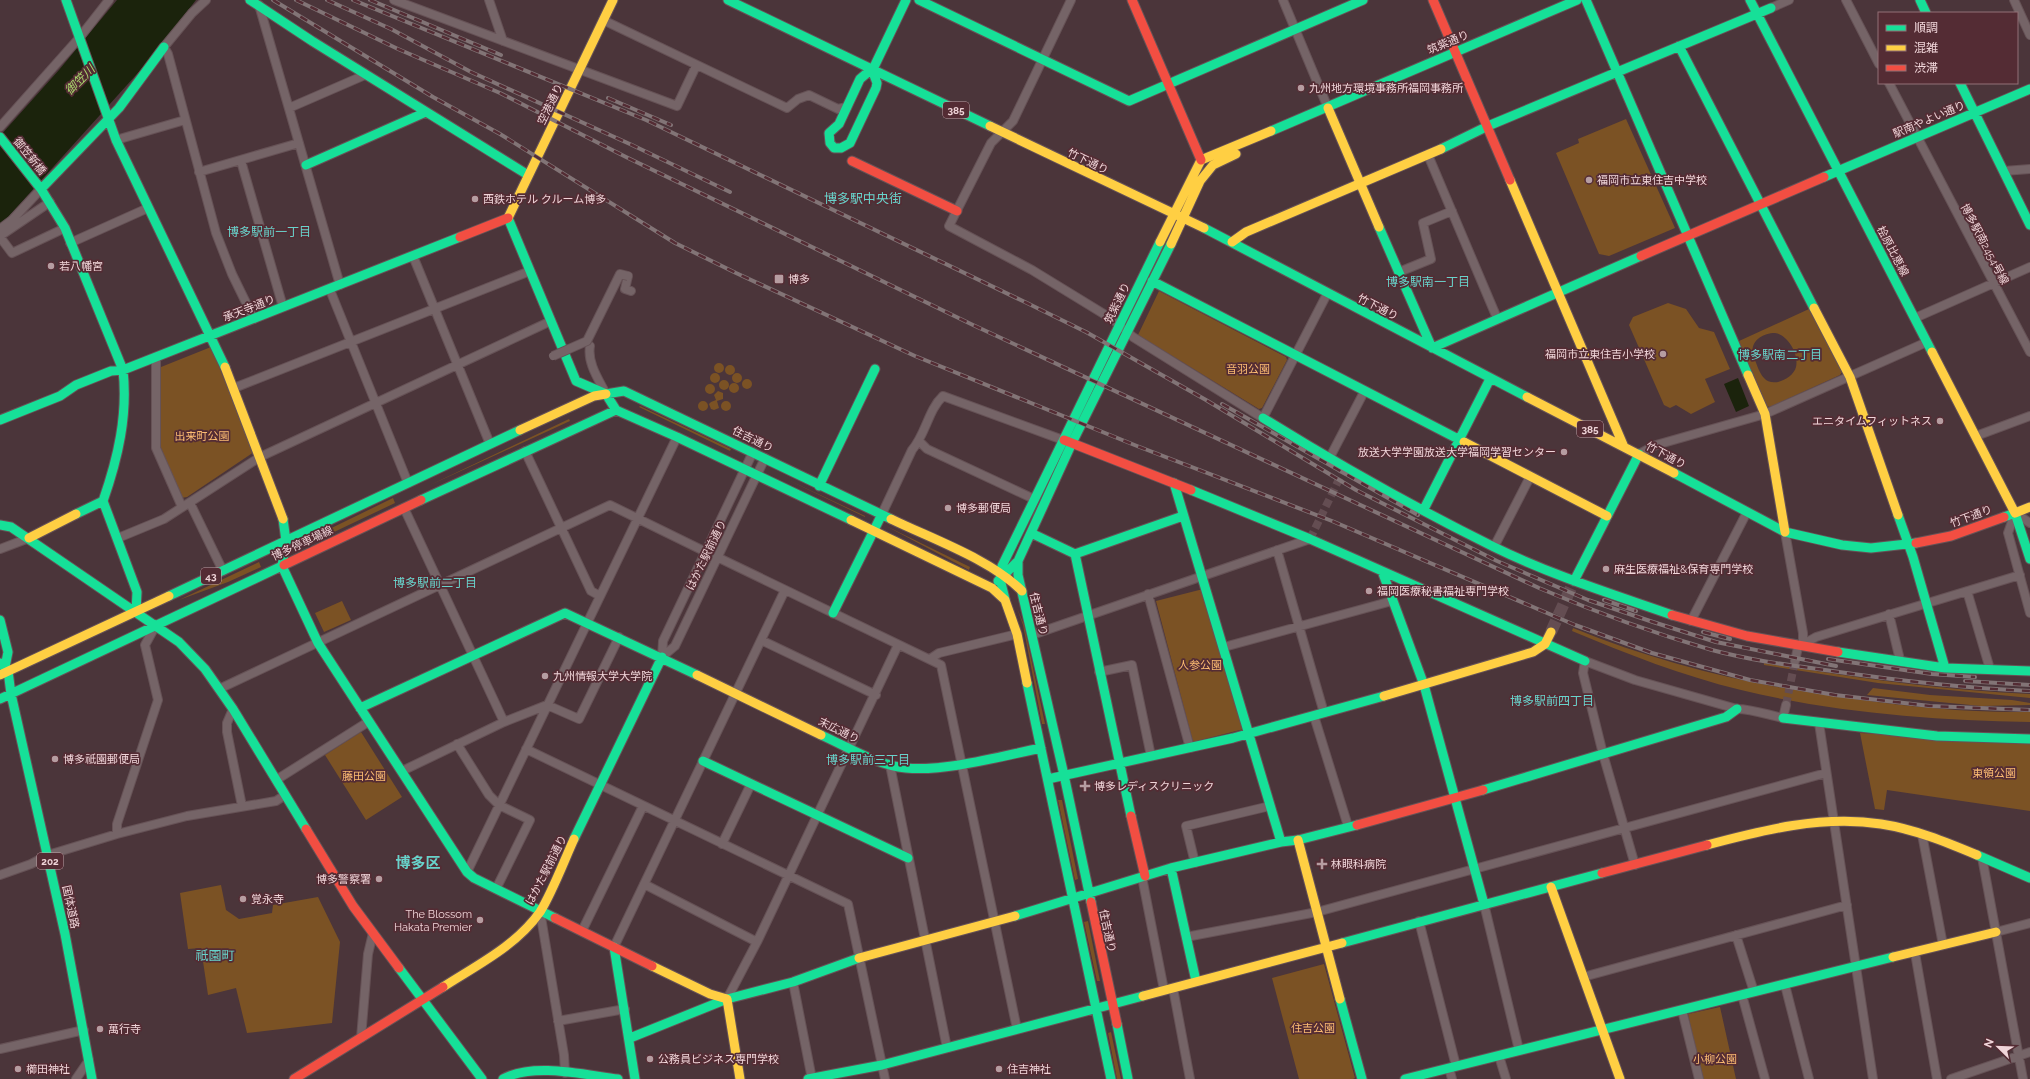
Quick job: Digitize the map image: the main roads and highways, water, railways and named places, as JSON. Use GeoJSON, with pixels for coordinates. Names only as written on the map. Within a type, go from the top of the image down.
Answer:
{"type":"FeatureCollection","features":[{"type":"Feature","properties":{"kind":"main road"},"geometry":{"type":"LineString","coordinates":[[66,0],[116,140],[211,336],[234,388],[285,525],[286,541],[282,566],[318,643],[467,872],[474,878],[540,911],[710,994],[727,999]]}},
{"type":"Feature","properties":{"kind":"main road"},"geometry":{"type":"LineString","coordinates":[[250,0],[312,41],[528,175]]}},
{"type":"Feature","properties":{"kind":"main road","name":"空港通り"},"geometry":{"type":"LineString","coordinates":[[508,218],[613,0]]}},
{"type":"Feature","properties":{"kind":"main road","name":"竹下通り"},"geometry":{"type":"LineString","coordinates":[[728,0],[746,4],[872,70],[1183,220],[1232,242],[1327,294],[1490,379],[1624,446],[1785,532],[1826,542],[1857,547],[1889,547],[1909,545],[1951,536],[2030,508]]}},
{"type":"Feature","properties":{"kind":"main road"},"geometry":{"type":"LineString","coordinates":[[872,70],[877,83],[876,88],[850,143],[844,148],[838,149],[832,146],[828,140],[829,133],[839,124],[860,79],[872,70],[906,0]]}},
{"type":"Feature","properties":{"kind":"main road"},"geometry":{"type":"LineString","coordinates":[[919,0],[1129,101],[1361,0]]}},
{"type":"Feature","properties":{"kind":"main road"},"geometry":{"type":"LineString","coordinates":[[1132,0],[1201,160]]}},
{"type":"Feature","properties":{"kind":"main road"},"geometry":{"type":"LineString","coordinates":[[1433,0],[1560,292],[1624,446]]}},
{"type":"Feature","properties":{"kind":"main road","name":"筑紫通り"},"geometry":{"type":"LineString","coordinates":[[1000,577],[1018,561],[1068,441],[1123,329],[1174,215],[1201,160],[1328,108],[1577,0]]}},
{"type":"Feature","properties":{"kind":"main road"},"geometry":{"type":"LineString","coordinates":[[1586,0],[1765,414],[1785,532]]}},
{"type":"Feature","properties":{"kind":"main road","name":"桧原比恵線"},"geometry":{"type":"LineString","coordinates":[[1750,0],[2015,513],[2030,559]]}},
{"type":"Feature","properties":{"kind":"main road"},"geometry":{"type":"LineString","coordinates":[[1920,0],[1926,12]]}},
{"type":"Feature","properties":{"kind":"main road"},"geometry":{"type":"LineString","coordinates":[[1232,242],[1246,232],[1360,182],[1428,155],[1488,126],[1771,8]]}},
{"type":"Feature","properties":{"kind":"main road"},"geometry":{"type":"LineString","coordinates":[[1679,46],[1850,376],[1909,545],[1945,668]]}},
{"type":"Feature","properties":{"kind":"main road"},"geometry":{"type":"LineString","coordinates":[[41,189],[119,108],[164,47]]}},
{"type":"Feature","properties":{"kind":"main road"},"geometry":{"type":"LineString","coordinates":[[1960,84],[2030,225]]}},
{"type":"Feature","properties":{"kind":"main road","name":"駅南やよい通り"},"geometry":{"type":"LineString","coordinates":[[1432,348],[1497,318],[1838,171],[1919,141],[1974,113],[2030,89]]}},
{"type":"Feature","properties":{"kind":"main road"},"geometry":{"type":"LineString","coordinates":[[1328,108],[1432,348]]}},
{"type":"Feature","properties":{"kind":"main road","name":"筑紫通り"},"geometry":{"type":"LineString","coordinates":[[1123,329],[1152,281],[1183,220],[1200,181],[1213,165],[1327,113],[1328,108]]}},
{"type":"Feature","properties":{"kind":"main road"},"geometry":{"type":"LineString","coordinates":[[306,165],[426,112]]}},
{"type":"Feature","properties":{"kind":"main road","name":"御笠新橋"},"geometry":{"type":"LineString","coordinates":[[0,137],[41,189],[64,228],[123,370],[125,382],[124,410],[113,474],[103,501]]}},
{"type":"Feature","properties":{"kind":"main road"},"geometry":{"type":"LineString","coordinates":[[852,161],[957,212]]}},
{"type":"Feature","properties":{"kind":"main road"},"geometry":{"type":"LineString","coordinates":[[508,218],[576,381],[606,394],[616,410],[745,469],[976,582],[992,588],[1005,600]]}},
{"type":"Feature","properties":{"kind":"main road","name":"承天寺通り"},"geometry":{"type":"LineString","coordinates":[[0,420],[60,396],[76,385],[111,371],[123,370],[156,358],[508,218]]}},
{"type":"Feature","properties":{"kind":"main road"},"geometry":{"type":"LineString","coordinates":[[1152,281],[1606,516]]}},
{"type":"Feature","properties":{"kind":"main road"},"geometry":{"type":"LineString","coordinates":[[819,486],[875,369]]}},
{"type":"Feature","properties":{"kind":"main road"},"geometry":{"type":"LineString","coordinates":[[1424,509],[1490,379]]}},
{"type":"Feature","properties":{"kind":"main road","name":"博多停車場線"},"geometry":{"type":"LineString","coordinates":[[3,669],[136,612],[594,396],[624,392]]}},
{"type":"Feature","properties":{"kind":"main road","name":"住吉通り"},"geometry":{"type":"LineString","coordinates":[[624,392],[753,452],[881,516],[983,563],[1000,577],[1022,591],[1064,775],[1128,1079]]}},
{"type":"Feature","properties":{"kind":"main road","name":"博多停車場線"},"geometry":{"type":"LineString","coordinates":[[0,699],[524,451],[616,410]]}},
{"type":"Feature","properties":{"kind":"main road"},"geometry":{"type":"LineString","coordinates":[[1263,418],[1330,458],[1494,547],[1574,581],[1691,621],[1747,636],[1945,668],[2030,671]]}},
{"type":"Feature","properties":{"kind":"main road"},"geometry":{"type":"LineString","coordinates":[[1068,441],[1310,539],[1585,661]]}},
{"type":"Feature","properties":{"kind":"main road","name":"筑紫通り"},"geometry":{"type":"LineString","coordinates":[[1000,577],[1007,557],[1034,499],[1068,441]]}},
{"type":"Feature","properties":{"kind":"main road"},"geometry":{"type":"LineString","coordinates":[[1574,581],[1639,454]]}},
{"type":"Feature","properties":{"kind":"main road"},"geometry":{"type":"LineString","coordinates":[[1174,483],[1224,647],[1280,842]]}},
{"type":"Feature","properties":{"kind":"main road"},"geometry":{"type":"LineString","coordinates":[[29,538],[103,501],[137,592],[136,612]]}},
{"type":"Feature","properties":{"kind":"main road"},"geometry":{"type":"LineString","coordinates":[[833,613],[881,516]]}},
{"type":"Feature","properties":{"kind":"main road"},"geometry":{"type":"LineString","coordinates":[[1030,533],[1075,554],[1183,516]]}},
{"type":"Feature","properties":{"kind":"main road"},"geometry":{"type":"LineString","coordinates":[[0,524],[11,527],[29,538],[118,598],[136,612],[156,624],[180,642],[204,669],[233,709],[319,853],[373,933],[482,1079]]}},
{"type":"Feature","properties":{"kind":"main road"},"geometry":{"type":"LineString","coordinates":[[1075,554],[1086,616],[1143,876]]}},
{"type":"Feature","properties":{"kind":"main road"},"geometry":{"type":"LineString","coordinates":[[983,563],[999,565],[1007,557]]}},
{"type":"Feature","properties":{"kind":"main road"},"geometry":{"type":"LineString","coordinates":[[1018,561],[1018,575],[1022,591]]}},
{"type":"Feature","properties":{"kind":"main road"},"geometry":{"type":"LineString","coordinates":[[1382,571],[1424,685],[1484,904]]}},
{"type":"Feature","properties":{"kind":"main road"},"geometry":{"type":"LineString","coordinates":[[976,582],[985,584],[1000,577],[1005,600],[1017,634],[1111,1079]]}},
{"type":"Feature","properties":{"kind":"main road","name":"末広通り"},"geometry":{"type":"LineString","coordinates":[[360,708],[565,612],[662,657],[849,748],[890,765],[918,769],[962,764],[1041,748]]}},
{"type":"Feature","properties":{"kind":"main road","name":"202"},"geometry":{"type":"LineString","coordinates":[[0,620],[8,652],[3,669]]}},
{"type":"Feature","properties":{"kind":"main road"},"geometry":{"type":"LineString","coordinates":[[1048,779],[1190,748],[1314,716],[1424,685],[1533,652],[1546,644],[1551,632]]}},
{"type":"Feature","properties":{"kind":"main road","name":"はかた駅前通り"},"geometry":{"type":"LineString","coordinates":[[294,1079],[424,1000],[508,945],[526,928],[540,911],[662,657]]}},
{"type":"Feature","properties":{"kind":"main road","name":"国体道路"},"geometry":{"type":"LineString","coordinates":[[3,669],[11,694],[48,855],[84,1030],[92,1079]]}},
{"type":"Feature","properties":{"kind":"main road"},"geometry":{"type":"LineString","coordinates":[[630,1038],[727,999],[793,982],[859,958],[924,939],[995,922],[1172,868],[1280,842],[1298,840],[1455,799],[1726,717],[1737,709]]}},
{"type":"Feature","properties":{"kind":"main road"},"geometry":{"type":"LineString","coordinates":[[1783,718],[1921,734],[1991,739],[2030,739]]}},
{"type":"Feature","properties":{"kind":"main road"},"geometry":{"type":"LineString","coordinates":[[703,761],[908,858]]}},
{"type":"Feature","properties":{"kind":"main road"},"geometry":{"type":"LineString","coordinates":[[809,1079],[882,1065],[1551,886],[1760,831],[1796,824],[1835,822],[1881,824],[1922,834],[1982,857],[2030,878]]}},
{"type":"Feature","properties":{"kind":"main road"},"geometry":{"type":"LineString","coordinates":[[1298,840],[1362,1079]]}},
{"type":"Feature","properties":{"kind":"main road"},"geometry":{"type":"LineString","coordinates":[[1172,868],[1196,980]]}},
{"type":"Feature","properties":{"kind":"main road"},"geometry":{"type":"LineString","coordinates":[[1551,886],[1601,1030],[1620,1079]]}},
{"type":"Feature","properties":{"kind":"main road"},"geometry":{"type":"LineString","coordinates":[[1405,1079],[1996,932]]}},
{"type":"Feature","properties":{"kind":"main road"},"geometry":{"type":"LineString","coordinates":[[614,947],[630,1038],[635,1079]]}},
{"type":"Feature","properties":{"kind":"main road"},"geometry":{"type":"LineString","coordinates":[[727,999],[740,1079]]}},
{"type":"Feature","properties":{"kind":"main road"},"geometry":{"type":"LineString","coordinates":[[503,1079],[505,1076],[525,1071],[565,1076],[618,1079]]}},
{"type":"Feature","properties":{"kind":"water","name":"御笠川"},"geometry":{"type":"Polygon","coordinates":[[[117,0],[196,0],[145,65],[0,226],[0,136],[59,70],[117,0]]]}},
{"type":"Feature","properties":{"kind":"water"},"geometry":{"type":"Polygon","coordinates":[[[1738,378],[1749,406],[1736,412],[1724,384],[1738,378]]]}},
{"type":"Feature","properties":{"kind":"tunnel"},"geometry":{"type":"LineString","coordinates":[[1310,539],[1345,467]]}},
{"type":"Feature","properties":{"kind":"tunnel"},"geometry":{"type":"LineString","coordinates":[[1551,632],[1574,581]]}},
{"type":"Feature","properties":{"kind":"tunnel"},"geometry":{"type":"LineString","coordinates":[[1786,705],[1795,661]]}},
{"type":"Feature","properties":{"kind":"railway"},"geometry":{"type":"LineString","coordinates":[[273,0],[433,97],[500,134],[675,243],[736,273],[915,356],[1137,446],[1332,521],[1575,625],[1652,653],[1750,680],[1835,695],[1930,706],[2030,710]]}},
{"type":"Feature","properties":{"kind":"railway"},"geometry":{"type":"LineString","coordinates":[[296,0],[398,49],[500,93],[626,157],[973,325],[1539,588],[1581,605],[1624,622],[1726,654],[1797,666],[1902,680],[1953,686],[2030,691]]}},
{"type":"Feature","properties":{"kind":"railway"},"geometry":{"type":"LineString","coordinates":[[327,0],[391,29],[471,72],[632,145],[730,192]]}},
{"type":"Feature","properties":{"kind":"railway"},"geometry":{"type":"LineString","coordinates":[[353,0],[646,120],[1027,303],[1086,332],[1206,400],[1356,490],[1497,561],[1588,600],[1716,642],[1836,666]]}},
{"type":"Feature","properties":{"kind":"railway"},"geometry":{"type":"LineString","coordinates":[[370,0],[501,55]]}},
{"type":"Feature","properties":{"kind":"railway"},"geometry":{"type":"LineString","coordinates":[[608,98],[671,125]]}},
{"type":"Feature","properties":{"kind":"railway"},"geometry":{"type":"LineString","coordinates":[[1222,404],[1418,515]]}},
{"type":"Feature","properties":{"kind":"railway"},"geometry":{"type":"LineString","coordinates":[[1604,600],[1636,611]]}},
{"type":"Feature","properties":{"kind":"railway"},"geometry":{"type":"LineString","coordinates":[[1703,632],[1730,639]]}},
{"type":"Feature","properties":{"kind":"railway"},"geometry":{"type":"LineString","coordinates":[[1828,659],[1932,674],[1975,677]]}},
{"type":"Feature","properties":{"kind":"railway"},"geometry":{"type":"LineString","coordinates":[[1965,681],[2030,685]]}},
{"type":"Feature","properties":{"kind":"place","name":"九州地方環境事務所福岡事務所"},"geometry":{"type":"Point","coordinates":[1301,88]}},
{"type":"Feature","properties":{"kind":"place","name":"福岡市立東住吉中学校"},"geometry":{"type":"Point","coordinates":[1589,180]}},
{"type":"Feature","properties":{"kind":"place","name":"西鉄ホテル クルーム博多"},"geometry":{"type":"Point","coordinates":[475,199]}},
{"type":"Feature","properties":{"kind":"place","name":"若八幡宮"},"geometry":{"type":"Point","coordinates":[51,266]}},
{"type":"Feature","properties":{"kind":"place","name":"博多"},"geometry":{"type":"Point","coordinates":[779,279]}},
{"type":"Feature","properties":{"kind":"place","name":"福岡市立東住吉小学校"},"geometry":{"type":"Point","coordinates":[1663,354]}},
{"type":"Feature","properties":{"kind":"place","name":"エニタイムフィットネス"},"geometry":{"type":"Point","coordinates":[1940,421]}},
{"type":"Feature","properties":{"kind":"place","name":"放送大学学園放送大学福岡学習センター"},"geometry":{"type":"Point","coordinates":[1564,452]}},
{"type":"Feature","properties":{"kind":"place","name":"博多郵便局"},"geometry":{"type":"Point","coordinates":[948,508]}},
{"type":"Feature","properties":{"kind":"place","name":"麻生医療福祉&保育専門学校"},"geometry":{"type":"Point","coordinates":[1606,569]}},
{"type":"Feature","properties":{"kind":"place","name":"福岡医療秘書福祉専門学校"},"geometry":{"type":"Point","coordinates":[1369,591]}},
{"type":"Feature","properties":{"kind":"place","name":"九州情報大学大学院"},"geometry":{"type":"Point","coordinates":[545,676]}},
{"type":"Feature","properties":{"kind":"place","name":"博多祇園郵便局"},"geometry":{"type":"Point","coordinates":[55,759]}},
{"type":"Feature","properties":{"kind":"place","name":"博多レディスクリニック"},"geometry":{"type":"Point","coordinates":[1085,786]}},
{"type":"Feature","properties":{"kind":"place","name":"林眼科病院"},"geometry":{"type":"Point","coordinates":[1322,864]}},
{"type":"Feature","properties":{"kind":"place","name":"博多警察署"},"geometry":{"type":"Point","coordinates":[379,879]}},
{"type":"Feature","properties":{"kind":"place","name":"覚永寺"},"geometry":{"type":"Point","coordinates":[243,899]}},
{"type":"Feature","properties":{"kind":"place","name":"The Blossom Hakata Premier"},"geometry":{"type":"Point","coordinates":[480,920]}},
{"type":"Feature","properties":{"kind":"place","name":"萬行寺"},"geometry":{"type":"Point","coordinates":[100,1029]}},
{"type":"Feature","properties":{"kind":"place","name":"公務員ビジネス専門学校"},"geometry":{"type":"Point","coordinates":[650,1059]}},
{"type":"Feature","properties":{"kind":"place","name":"櫛田神社"},"geometry":{"type":"Point","coordinates":[18,1069]}},
{"type":"Feature","properties":{"kind":"place","name":"住吉神社"},"geometry":{"type":"Point","coordinates":[999,1069]}},
{"type":"Feature","properties":{"kind":"district","name":"博多駅中央街"},"geometry":{"type":"Point","coordinates":[863,198]}},
{"type":"Feature","properties":{"kind":"district","name":"博多駅前一丁目"},"geometry":{"type":"Point","coordinates":[269,232]}},
{"type":"Feature","properties":{"kind":"district","name":"博多駅南一丁目"},"geometry":{"type":"Point","coordinates":[1428,282]}},
{"type":"Feature","properties":{"kind":"district","name":"博多駅南二丁目"},"geometry":{"type":"Point","coordinates":[1780,355]}},
{"type":"Feature","properties":{"kind":"district","name":"博多駅前二丁目"},"geometry":{"type":"Point","coordinates":[435,583]}},
{"type":"Feature","properties":{"kind":"district","name":"博多駅前四丁目"},"geometry":{"type":"Point","coordinates":[1552,701]}},
{"type":"Feature","properties":{"kind":"district","name":"博多駅前三丁目"},"geometry":{"type":"Point","coordinates":[868,760]}},
{"type":"Feature","properties":{"kind":"district","name":"博多区"},"geometry":{"type":"Point","coordinates":[418,863]}},
{"type":"Feature","properties":{"kind":"district","name":"祇園町"},"geometry":{"type":"Point","coordinates":[215,955]}},
{"type":"Feature","properties":{"kind":"park label","name":"音羽公園"},"geometry":{"type":"Point","coordinates":[1248,369]}},
{"type":"Feature","properties":{"kind":"park label","name":"出来町公園"},"geometry":{"type":"Point","coordinates":[202,436]}},
{"type":"Feature","properties":{"kind":"park label","name":"人参公園"},"geometry":{"type":"Point","coordinates":[1200,665]}},
{"type":"Feature","properties":{"kind":"park label","name":"東領公園"},"geometry":{"type":"Point","coordinates":[1994,773]}},
{"type":"Feature","properties":{"kind":"park label","name":"藤田公園"},"geometry":{"type":"Point","coordinates":[364,776]}},
{"type":"Feature","properties":{"kind":"park label","name":"住吉公園"},"geometry":{"type":"Point","coordinates":[1313,1028]}},
{"type":"Feature","properties":{"kind":"park label","name":"小柳公園"},"geometry":{"type":"Point","coordinates":[1715,1059]}}]}
